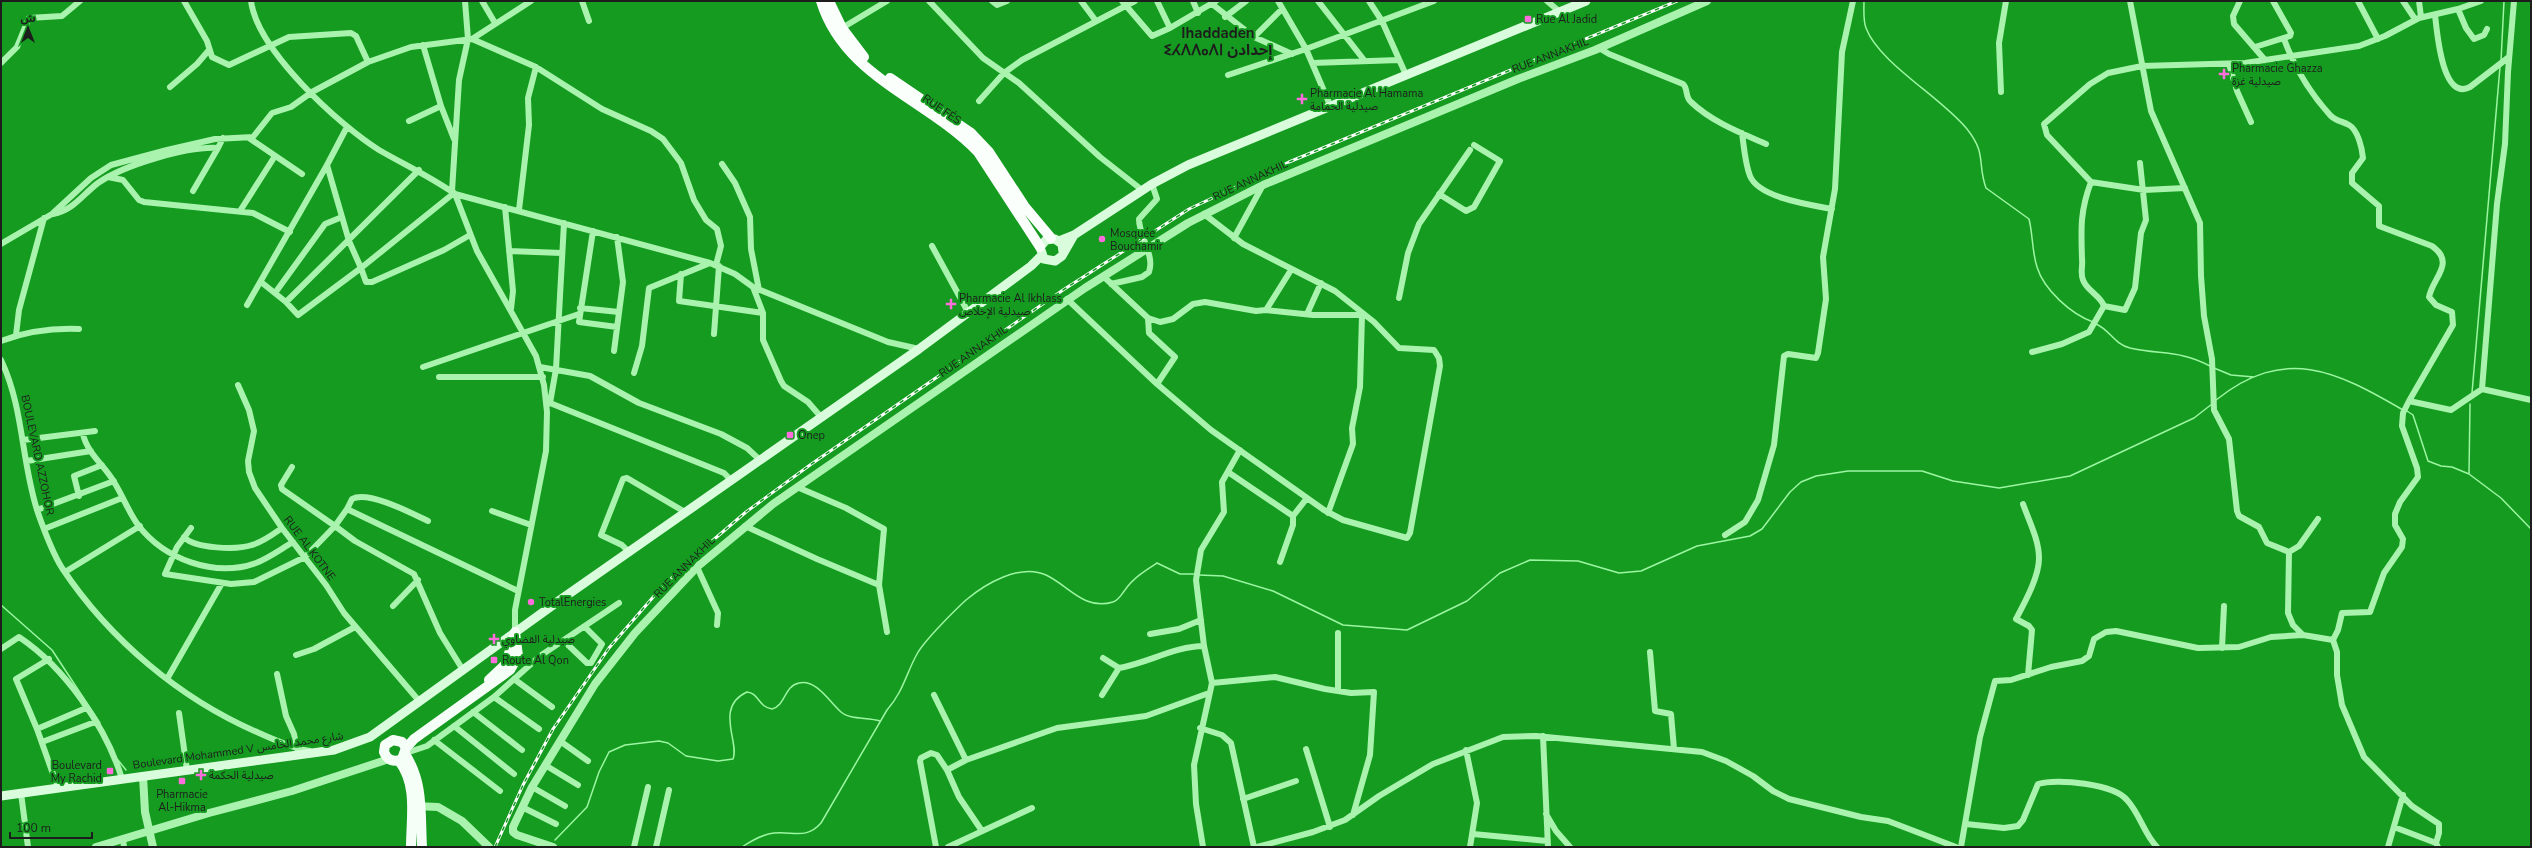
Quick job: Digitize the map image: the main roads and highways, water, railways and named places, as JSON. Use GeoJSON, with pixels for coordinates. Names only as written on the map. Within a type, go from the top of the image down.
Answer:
{"type":"FeatureCollection","features":[{"type":"Feature","properties":{"kind":"highway","name":"RUE FÉS"},"geometry":{"type":"LineString","coordinates":[[821,1],[838,39],[861,64],[898,93],[965,139],[978,152],[1043,255]]}},
{"type":"Feature","properties":{"kind":"highway","name":"RUE FÉS"},"geometry":{"type":"LineString","coordinates":[[829,1],[842,28],[860,53],[881,71],[970,133],[989,152],[1026,207],[1055,240]]}},
{"type":"Feature","properties":{"kind":"main road"},"geometry":{"type":"LineString","coordinates":[[1074,235],[1055,261],[1043,255],[1046,240],[1055,240],[1074,235],[1142,190],[1188,165],[1330,105],[1586,1]]}},
{"type":"Feature","properties":{"kind":"main road","name":"RUE FÉS"},"geometry":{"type":"LineString","coordinates":[[1055,240],[1063,252]]}},
{"type":"Feature","properties":{"kind":"main road","name":"Boulevard Mohammed V شارع محمد الخامس"},"geometry":{"type":"LineString","coordinates":[[1,796],[122,778],[316,753],[347,747],[370,737],[515,632],[918,349],[1031,266],[1043,255]]}},
{"type":"Feature","properties":{"kind":"main road"},"geometry":{"type":"LineString","coordinates":[[422,847],[417,806],[407,771],[398,752],[510,670],[518,656],[515,632]]}},
{"type":"Feature","properties":{"kind":"main road"},"geometry":{"type":"LineString","coordinates":[[411,847],[417,806]]}},
{"type":"Feature","properties":{"kind":"waterway"},"geometry":{"type":"LineString","coordinates":[[1864,1],[1865,25],[1873,41],[1897,67],[1956,117],[1967,129],[1977,145],[1986,188],[2029,219],[2035,261],[2046,284],[2067,307],[2093,322]]}},
{"type":"Feature","properties":{"kind":"waterway"},"geometry":{"type":"LineString","coordinates":[[2501,61],[2504,1]]}},
{"type":"Feature","properties":{"kind":"waterway"},"geometry":{"type":"LineString","coordinates":[[2472,393],[2500,67]]}},
{"type":"Feature","properties":{"kind":"waterway"},"geometry":{"type":"LineString","coordinates":[[2096,324],[2120,343],[2130,348],[2189,357],[2210,366]]}},
{"type":"Feature","properties":{"kind":"waterway"},"geometry":{"type":"LineString","coordinates":[[2214,368],[2231,375],[2254,377]]}},
{"type":"Feature","properties":{"kind":"waterway"},"geometry":{"type":"LineString","coordinates":[[2216,400],[2241,383],[2265,373],[2288,369],[2310,370],[2333,375],[2355,384],[2403,410]]}},
{"type":"Feature","properties":{"kind":"waterway"},"geometry":{"type":"LineString","coordinates":[[1199,575],[1223,576],[1273,591],[1343,625],[1407,630],[1467,601],[1500,573],[1530,560],[1578,561],[1619,573],[1641,571],[1697,546],[1750,536],[1762,529],[1790,492],[1801,482],[1816,476],[1848,471],[1922,471],[1953,481],[1999,488],[2070,476],[2194,418],[2212,404]]}},
{"type":"Feature","properties":{"kind":"waterway"},"geometry":{"type":"LineString","coordinates":[[2469,474],[2470,404]]}},
{"type":"Feature","properties":{"kind":"waterway"},"geometry":{"type":"LineString","coordinates":[[2407,411],[2413,415],[2428,461],[2441,466],[2452,467],[2469,474],[2501,498],[2531,529]]}},
{"type":"Feature","properties":{"kind":"waterway"},"geometry":{"type":"LineString","coordinates":[[742,847],[757,838],[770,834],[805,833],[821,823],[887,710],[897,696],[913,661],[921,648],[954,611],[983,588],[1014,573],[1036,572],[1054,579],[1085,600],[1103,604],[1117,600],[1136,578],[1157,563],[1180,574],[1195,574]]}},
{"type":"Feature","properties":{"kind":"waterway"},"geometry":{"type":"LineString","coordinates":[[1,605],[52,650],[100,723]]}},
{"type":"Feature","properties":{"kind":"waterway"},"geometry":{"type":"LineString","coordinates":[[555,840],[587,807],[599,772],[609,752],[625,745],[659,741],[668,743],[686,756],[718,761],[733,759],[734,744],[730,725],[730,716],[732,707],[737,699],[747,692],[754,695],[764,706],[772,709],[780,704],[790,688],[799,683],[806,683],[817,688],[845,715],[880,721]]}},
{"type":"Feature","properties":{"kind":"waterway"},"geometry":{"type":"LineString","coordinates":[[118,760],[126,770]]}},
{"type":"Feature","properties":{"kind":"railway"},"geometry":{"type":"LineString","coordinates":[[495,847],[523,785],[553,729],[609,648],[661,588],[698,553],[746,512],[810,465],[1063,290],[1189,209],[1289,162],[1677,1]]}},
{"type":"Feature","properties":{"kind":"place","name":"Rue Al Jadid"},"geometry":{"type":"Point","coordinates":[1528,19]}},
{"type":"Feature","properties":{"kind":"place","name":"Pharmacie Ghazza صيدلية غزة"},"geometry":{"type":"Point","coordinates":[2224,74]}},
{"type":"Feature","properties":{"kind":"place","name":"Pharmacie Al Hamama صيدلية الحمامة"},"geometry":{"type":"Point","coordinates":[1302,99]}},
{"type":"Feature","properties":{"kind":"place","name":"Mosquée Bouchamir"},"geometry":{"type":"Point","coordinates":[1102,239]}},
{"type":"Feature","properties":{"kind":"place","name":"Pharmacie Al Ikhlass صيدلية الإخلاص"},"geometry":{"type":"Point","coordinates":[951,304]}},
{"type":"Feature","properties":{"kind":"place","name":"Onep"},"geometry":{"type":"Point","coordinates":[790,435]}},
{"type":"Feature","properties":{"kind":"place","name":"TotalEnergies"},"geometry":{"type":"Point","coordinates":[531,602]}},
{"type":"Feature","properties":{"kind":"place","name":"صيدلية القضاوي"},"geometry":{"type":"Point","coordinates":[494,639]}},
{"type":"Feature","properties":{"kind":"place","name":"Route Al Qon"},"geometry":{"type":"Point","coordinates":[494,660]}},
{"type":"Feature","properties":{"kind":"place","name":"Boulevard My Rachid"},"geometry":{"type":"Point","coordinates":[110,771]}},
{"type":"Feature","properties":{"kind":"place","name":"صيدلية الحكمة"},"geometry":{"type":"Point","coordinates":[201,775]}},
{"type":"Feature","properties":{"kind":"place","name":"Pharmacie Al-Hikma"},"geometry":{"type":"Point","coordinates":[182,781]}},
{"type":"Feature","properties":{"kind":"district","name":"Ihaddaden ⵉⵃⴷⴷⴰⴷⵏ إحدادن"},"geometry":{"type":"Point","coordinates":[1218,42]}}]}
